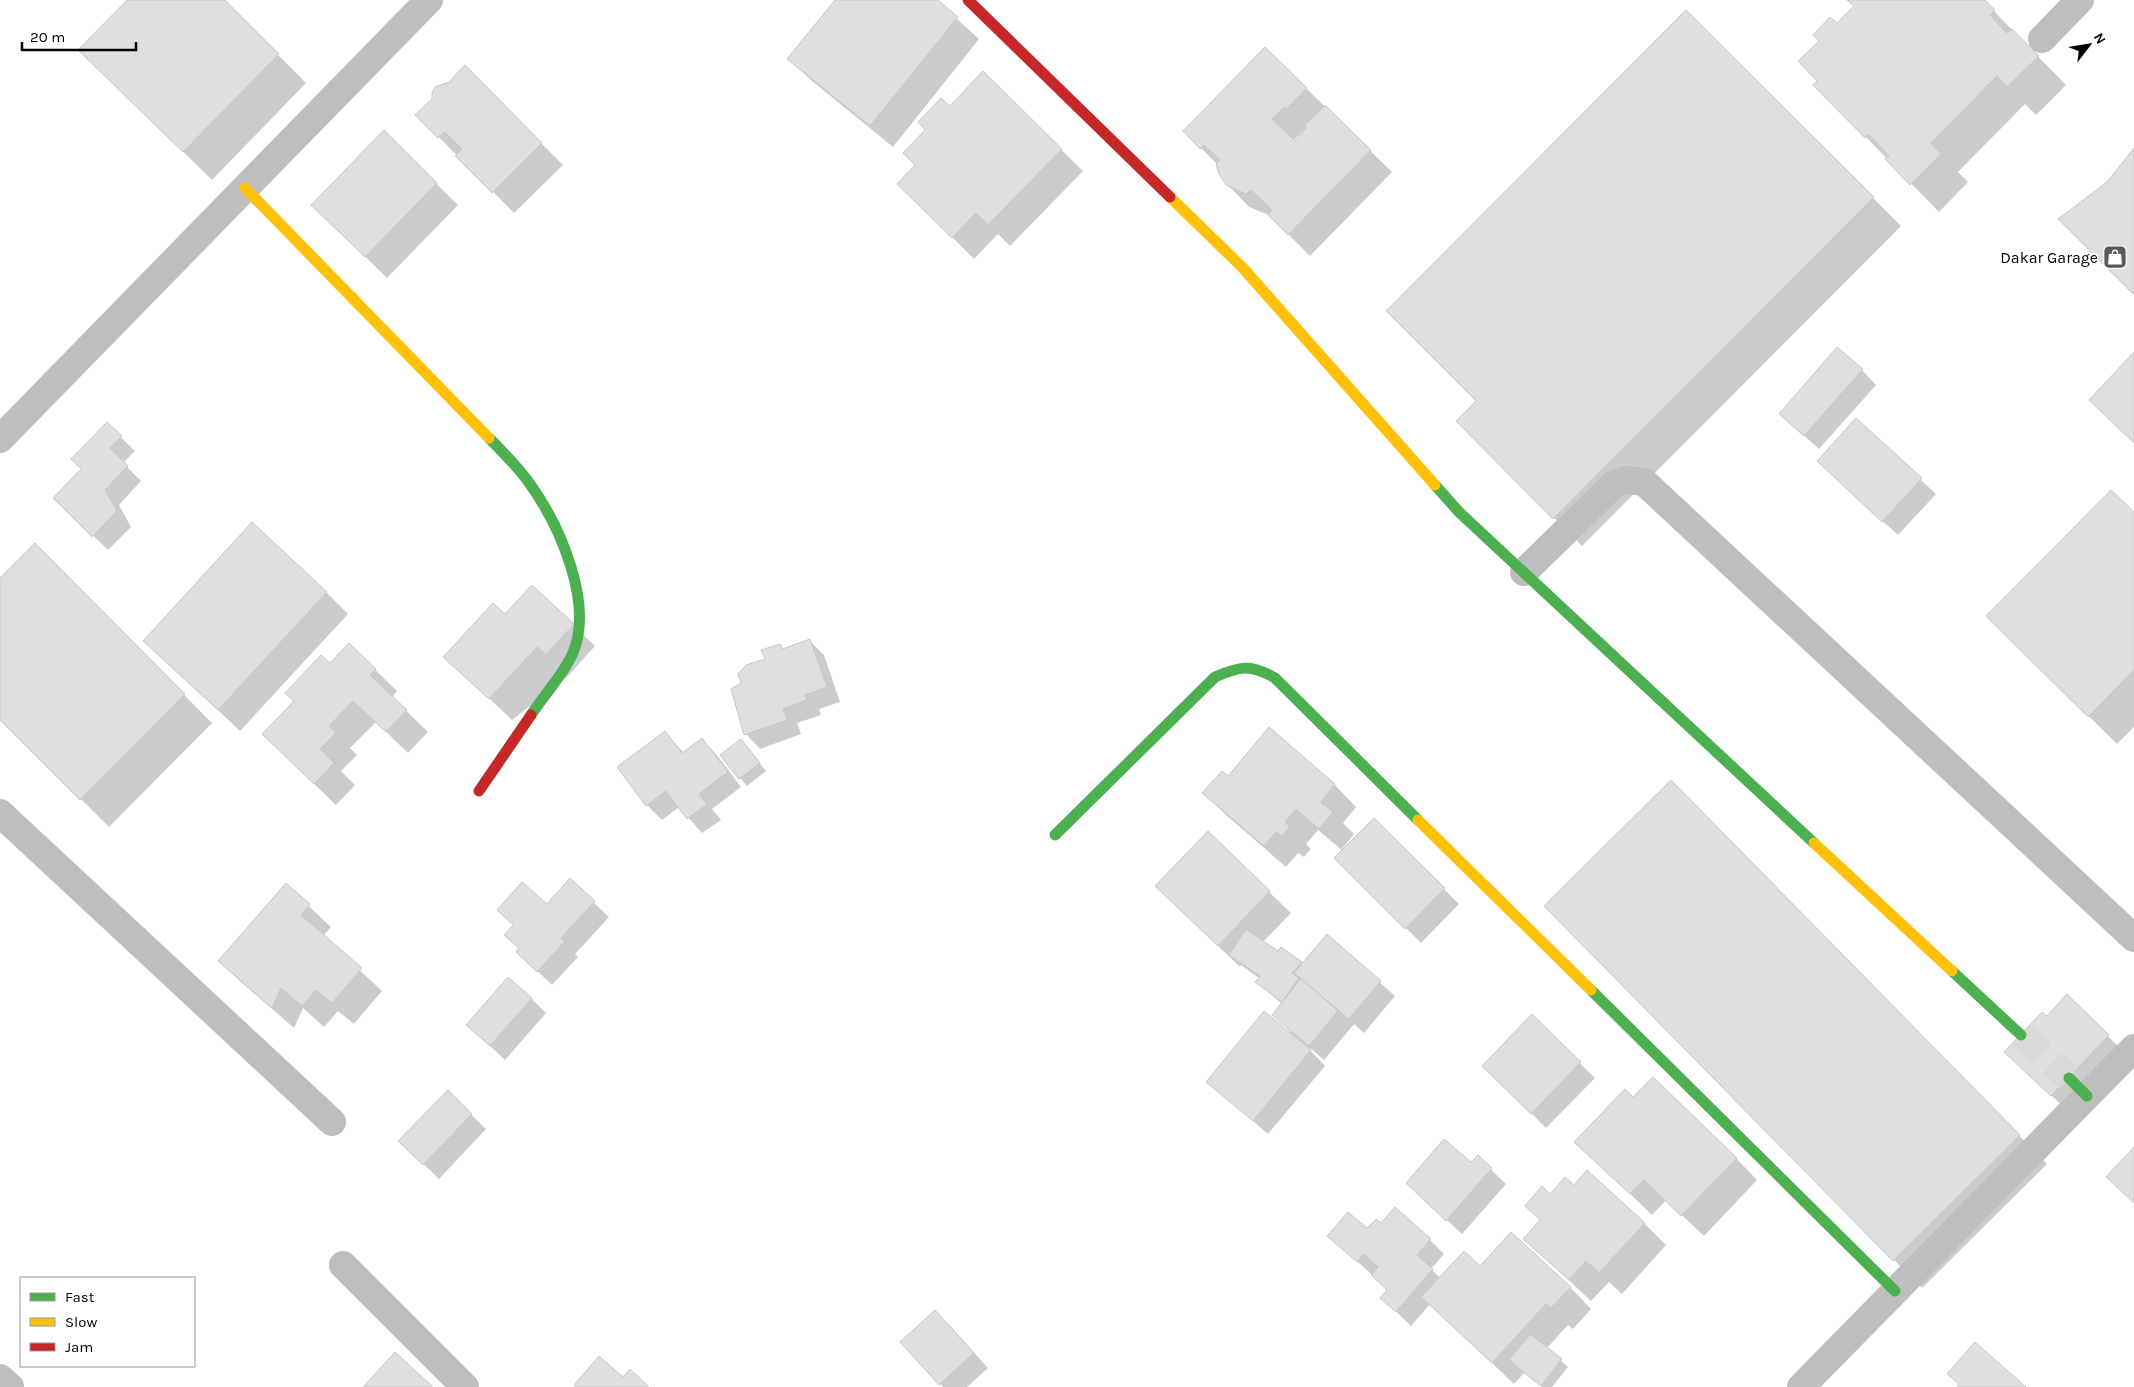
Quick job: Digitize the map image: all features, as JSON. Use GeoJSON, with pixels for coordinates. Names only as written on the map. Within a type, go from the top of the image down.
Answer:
{"type":"FeatureCollection","features":[{"type":"Feature","properties":{"kind":"street"},"geometry":{"type":"LineString","coordinates":[[0,438],[429,0]]}},
{"type":"Feature","properties":{"kind":"street"},"geometry":{"type":"LineString","coordinates":[[968,0],[1242,267],[1459,512],[2021,1035]]}},
{"type":"Feature","properties":{"kind":"street"},"geometry":{"type":"LineString","coordinates":[[2042,39],[2080,0]]}},
{"type":"Feature","properties":{"kind":"street"},"geometry":{"type":"LineString","coordinates":[[245,188],[508,457],[530,484],[554,524],[571,564],[580,616],[572,654],[479,791]]}},
{"type":"Feature","properties":{"kind":"street"},"geometry":{"type":"LineString","coordinates":[[1524,572],[1614,484],[1626,480],[1644,482],[2134,938]]}},
{"type":"Feature","properties":{"kind":"street"},"geometry":{"type":"LineString","coordinates":[[1055,835],[1215,677],[1235,667],[1255,666],[1282,684],[1895,1291]]}},
{"type":"Feature","properties":{"kind":"street"},"geometry":{"type":"LineString","coordinates":[[0,813],[332,1122]]}},
{"type":"Feature","properties":{"kind":"street"},"geometry":{"type":"LineString","coordinates":[[1801,1387],[1895,1291],[2078,1087],[2134,1048]]}},
{"type":"Feature","properties":{"kind":"street"},"geometry":{"type":"LineString","coordinates":[[343,1265],[465,1387]]}},
{"type":"Feature","properties":{"kind":"street"},"geometry":{"type":"LineString","coordinates":[[0,1378],[10,1387]]}},
{"type":"Feature","properties":{"kind":"building"},"geometry":{"type":"Polygon","coordinates":[[[127,0],[225,0],[279,54],[183,152],[78,50],[127,0]]]}},
{"type":"Feature","properties":{"kind":"building"},"geometry":{"type":"Polygon","coordinates":[[[835,0],[938,0],[958,17],[870,126],[787,59],[835,0]]]}},
{"type":"Feature","properties":{"kind":"building"},"geometry":{"type":"Polygon","coordinates":[[[1847,0],[1985,0],[1995,10],[1990,15],[2007,33],[2012,29],[2039,56],[2007,87],[1997,76],[1931,143],[1941,154],[1910,185],[1885,159],[1889,156],[1868,134],[1865,138],[1813,85],[1817,81],[1798,61],[1819,41],[1813,35],[1830,17],[1837,23],[1854,6],[1847,0]]]}},
{"type":"Feature","properties":{"kind":"building"},"geometry":{"type":"Polygon","coordinates":[[[1686,10],[1874,197],[1553,519],[1456,421],[1476,401],[1386,311],[1686,10]]]}},
{"type":"Feature","properties":{"kind":"building"},"geometry":{"type":"Polygon","coordinates":[[[1265,47],[1307,88],[1286,109],[1284,107],[1272,119],[1295,141],[1306,128],[1304,126],[1325,105],[1371,150],[1288,235],[1268,215],[1272,210],[1251,190],[1246,194],[1226,185],[1219,174],[1216,164],[1220,160],[1204,145],[1200,149],[1183,131],[1265,47]]]}},
{"type":"Feature","properties":{"kind":"building"},"geometry":{"type":"Polygon","coordinates":[[[465,65],[542,143],[492,193],[455,156],[462,149],[445,132],[438,138],[415,115],[432,99],[435,87],[449,82],[465,65]]]}},
{"type":"Feature","properties":{"kind":"building"},"geometry":{"type":"Polygon","coordinates":[[[983,71],[1062,149],[988,225],[976,213],[952,238],[897,184],[915,165],[903,153],[925,130],[918,122],[941,98],[950,106],[983,71]]]}},
{"type":"Feature","properties":{"kind":"building"},"geometry":{"type":"Polygon","coordinates":[[[384,130],[437,183],[365,257],[311,205],[384,130]]]}},
{"type":"Feature","properties":{"kind":"building","name":"Dakar Garage"},"geometry":{"type":"Polygon","coordinates":[[[2134,148],[2134,295],[2058,219],[2107,182],[2134,148]]]}},
{"type":"Feature","properties":{"kind":"building"},"geometry":{"type":"Polygon","coordinates":[[[1837,347],[1863,369],[1804,436],[1779,414],[1837,347]]]}},
{"type":"Feature","properties":{"kind":"building"},"geometry":{"type":"Polygon","coordinates":[[[2134,352],[2134,443],[2089,400],[2134,352]]]}},
{"type":"Feature","properties":{"kind":"building"},"geometry":{"type":"Polygon","coordinates":[[[1856,418],[1922,478],[1882,522],[1817,461],[1856,418]]]}},
{"type":"Feature","properties":{"kind":"building"},"geometry":{"type":"Polygon","coordinates":[[[107,422],[122,436],[110,448],[128,466],[105,490],[117,511],[92,537],[53,498],[81,469],[71,459],[107,422]]]}},
{"type":"Feature","properties":{"kind":"building"},"geometry":{"type":"Polygon","coordinates":[[[2111,490],[2134,512],[2134,670],[2088,717],[1986,616],[2111,490]]]}},
{"type":"Feature","properties":{"kind":"building"},"geometry":{"type":"Polygon","coordinates":[[[252,522],[327,592],[218,710],[143,641],[252,522]]]}},
{"type":"Feature","properties":{"kind":"building"},"geometry":{"type":"Polygon","coordinates":[[[35,543],[185,694],[80,800],[0,720],[0,578],[35,543]]]}},
{"type":"Feature","properties":{"kind":"building"},"geometry":{"type":"Polygon","coordinates":[[[532,585],[574,624],[546,655],[537,647],[489,699],[443,657],[493,603],[505,614],[532,585]]]}},
{"type":"Feature","properties":{"kind":"building"},"geometry":{"type":"Polygon","coordinates":[[[810,639],[827,687],[805,695],[807,700],[783,709],[787,720],[744,735],[731,689],[741,683],[738,674],[746,665],[765,659],[761,650],[780,644],[783,649],[810,639]]]}},
{"type":"Feature","properties":{"kind":"building"},"geometry":{"type":"Polygon","coordinates":[[[349,643],[376,669],[370,675],[407,710],[386,732],[353,701],[329,726],[336,733],[320,749],[334,763],[314,784],[262,734],[294,701],[285,693],[321,655],[330,663],[349,643]]]}},
{"type":"Feature","properties":{"kind":"building"},"geometry":{"type":"Polygon","coordinates":[[[1269,727],[1335,784],[1321,802],[1333,812],[1319,829],[1296,809],[1285,822],[1290,826],[1282,836],[1276,832],[1264,846],[1202,793],[1222,771],[1228,776],[1269,727]]]}},
{"type":"Feature","properties":{"kind":"building"},"geometry":{"type":"Polygon","coordinates":[[[665,731],[682,753],[702,738],[728,772],[699,794],[707,804],[687,819],[666,791],[646,806],[617,767],[665,731]]]}},
{"type":"Feature","properties":{"kind":"building"},"geometry":{"type":"Polygon","coordinates":[[[741,739],[760,763],[739,779],[720,755],[741,739]]]}},
{"type":"Feature","properties":{"kind":"building"},"geometry":{"type":"Polygon","coordinates":[[[1671,780],[2020,1135],[1893,1261],[1544,906],[1671,780]]]}},
{"type":"Feature","properties":{"kind":"building"},"geometry":{"type":"Polygon","coordinates":[[[1374,818],[1445,888],[1405,929],[1334,858],[1374,818]]]}},
{"type":"Feature","properties":{"kind":"building"},"geometry":{"type":"Polygon","coordinates":[[[1208,831],[1270,891],[1218,946],[1155,886],[1208,831]]]}},
{"type":"Feature","properties":{"kind":"building"},"geometry":{"type":"Polygon","coordinates":[[[570,878],[595,901],[561,938],[565,941],[537,972],[516,952],[519,948],[504,935],[513,925],[497,910],[522,882],[547,904],[570,878]]]}},
{"type":"Feature","properties":{"kind":"building"},"geometry":{"type":"Polygon","coordinates":[[[286,883],[310,904],[301,915],[362,968],[332,1003],[316,990],[302,1006],[281,988],[272,1008],[218,961],[286,883]]]}},
{"type":"Feature","properties":{"kind":"building"},"geometry":{"type":"Polygon","coordinates":[[[1246,929],[1278,951],[1281,947],[1302,962],[1292,973],[1299,978],[1282,1002],[1255,982],[1260,976],[1229,955],[1246,929]]]}},
{"type":"Feature","properties":{"kind":"building"},"geometry":{"type":"Polygon","coordinates":[[[1327,934],[1381,981],[1349,1019],[1294,973],[1327,934]]]}},
{"type":"Feature","properties":{"kind":"building"},"geometry":{"type":"Polygon","coordinates":[[[508,977],[532,998],[490,1046],[466,1025],[508,977]]]}},
{"type":"Feature","properties":{"kind":"building"},"geometry":{"type":"Polygon","coordinates":[[[1301,978],[1338,1011],[1309,1046],[1272,1015],[1301,978]]]}},
{"type":"Feature","properties":{"kind":"building"},"geometry":{"type":"Polygon","coordinates":[[[2067,994],[2109,1035],[2051,1096],[2004,1052],[2042,1012],[2047,1016],[2067,994]]]}},
{"type":"Feature","properties":{"kind":"building"},"geometry":{"type":"Polygon","coordinates":[[[1264,1011],[1311,1050],[1253,1121],[1206,1082],[1264,1011]]]}},
{"type":"Feature","properties":{"kind":"building"},"geometry":{"type":"Polygon","coordinates":[[[1532,1014],[1581,1062],[1531,1114],[1482,1066],[1532,1014]]]}},
{"type":"Feature","properties":{"kind":"building"},"geometry":{"type":"Polygon","coordinates":[[[1653,1077],[1737,1158],[1681,1216],[1644,1180],[1630,1194],[1574,1142],[1625,1089],[1633,1097],[1653,1077]]]}},
{"type":"Feature","properties":{"kind":"building"},"geometry":{"type":"Polygon","coordinates":[[[448,1090],[472,1114],[423,1165],[398,1141],[448,1090]]]}},
{"type":"Feature","properties":{"kind":"building"},"geometry":{"type":"Polygon","coordinates":[[[1444,1139],[1471,1162],[1478,1155],[1492,1168],[1446,1221],[1406,1183],[1444,1139]]]}},
{"type":"Feature","properties":{"kind":"building"},"geometry":{"type":"Polygon","coordinates":[[[2134,1147],[2134,1203],[2106,1177],[2134,1147]]]}},
{"type":"Feature","properties":{"kind":"building"},"geometry":{"type":"Polygon","coordinates":[[[1587,1170],[1645,1223],[1599,1273],[1586,1261],[1569,1280],[1523,1239],[1540,1220],[1525,1206],[1542,1186],[1550,1194],[1565,1177],[1574,1185],[1587,1170]]]}},
{"type":"Feature","properties":{"kind":"building"},"geometry":{"type":"Polygon","coordinates":[[[1395,1207],[1431,1239],[1417,1255],[1433,1269],[1396,1312],[1380,1298],[1387,1290],[1371,1275],[1378,1267],[1364,1254],[1357,1262],[1327,1236],[1348,1212],[1367,1228],[1376,1219],[1381,1223],[1395,1207]]]}},
{"type":"Feature","properties":{"kind":"building"},"geometry":{"type":"Polygon","coordinates":[[[1511,1232],[1571,1287],[1551,1308],[1546,1304],[1492,1363],[1421,1297],[1464,1251],[1480,1266],[1511,1232]]]}},
{"type":"Feature","properties":{"kind":"building"},"geometry":{"type":"Polygon","coordinates":[[[935,1310],[974,1353],[939,1385],[900,1342],[935,1310]]]}},
{"type":"Feature","properties":{"kind":"building"},"geometry":{"type":"Polygon","coordinates":[[[1530,1334],[1562,1359],[1541,1386],[1509,1360],[1530,1334]]]}},
{"type":"Feature","properties":{"kind":"building"},"geometry":{"type":"Polygon","coordinates":[[[1975,1342],[2026,1387],[1957,1387],[1959,1384],[1947,1374],[1975,1342]]]}},
{"type":"Feature","properties":{"kind":"building"},"geometry":{"type":"Polygon","coordinates":[[[395,1352],[433,1387],[363,1387],[395,1352]]]}},
{"type":"Feature","properties":{"kind":"building"},"geometry":{"type":"Polygon","coordinates":[[[599,1356],[623,1377],[630,1369],[649,1387],[576,1387],[574,1385],[599,1356]]]}},
{"type":"Feature","properties":{"kind":"tunnel"},"geometry":{"type":"LineString","coordinates":[[2021,1035],[2069,1078]]}},
{"type":"Feature","properties":{"kind":"traffic: fast"},"geometry":{"type":"LineString","coordinates":[[489,438],[530,484],[541,501],[563,543],[577,590],[578,635],[572,655],[564,670],[531,715]]}},
{"type":"Feature","properties":{"kind":"traffic: fast"},"geometry":{"type":"LineString","coordinates":[[1435,485],[1459,512],[1814,843]]}},
{"type":"Feature","properties":{"kind":"traffic: fast"},"geometry":{"type":"LineString","coordinates":[[1055,835],[1215,677],[1245,668],[1259,670],[1275,678],[1418,820]]}},
{"type":"Feature","properties":{"kind":"traffic: fast"},"geometry":{"type":"LineString","coordinates":[[1952,971],[2021,1035]]}},
{"type":"Feature","properties":{"kind":"traffic: fast"},"geometry":{"type":"LineString","coordinates":[[1591,990],[1895,1291]]}},
{"type":"Feature","properties":{"kind":"traffic: fast"},"geometry":{"type":"LineString","coordinates":[[2069,1078],[2087,1096]]}},
{"type":"Feature","properties":{"kind":"traffic: slow"},"geometry":{"type":"LineString","coordinates":[[245,188],[489,438]]}},
{"type":"Feature","properties":{"kind":"traffic: slow"},"geometry":{"type":"LineString","coordinates":[[1170,197],[1242,267],[1435,485]]}},
{"type":"Feature","properties":{"kind":"traffic: slow"},"geometry":{"type":"LineString","coordinates":[[1418,820],[1591,990]]}},
{"type":"Feature","properties":{"kind":"traffic: slow"},"geometry":{"type":"LineString","coordinates":[[1814,843],[1952,971]]}},
{"type":"Feature","properties":{"kind":"traffic: jam"},"geometry":{"type":"LineString","coordinates":[[968,0],[1170,197]]}},
{"type":"Feature","properties":{"kind":"traffic: jam"},"geometry":{"type":"LineString","coordinates":[[479,791],[531,715]]}},
{"type":"Feature","properties":{"kind":"place","name":"Dakar Garage"},"geometry":{"type":"Point","coordinates":[2115,257]}}]}
